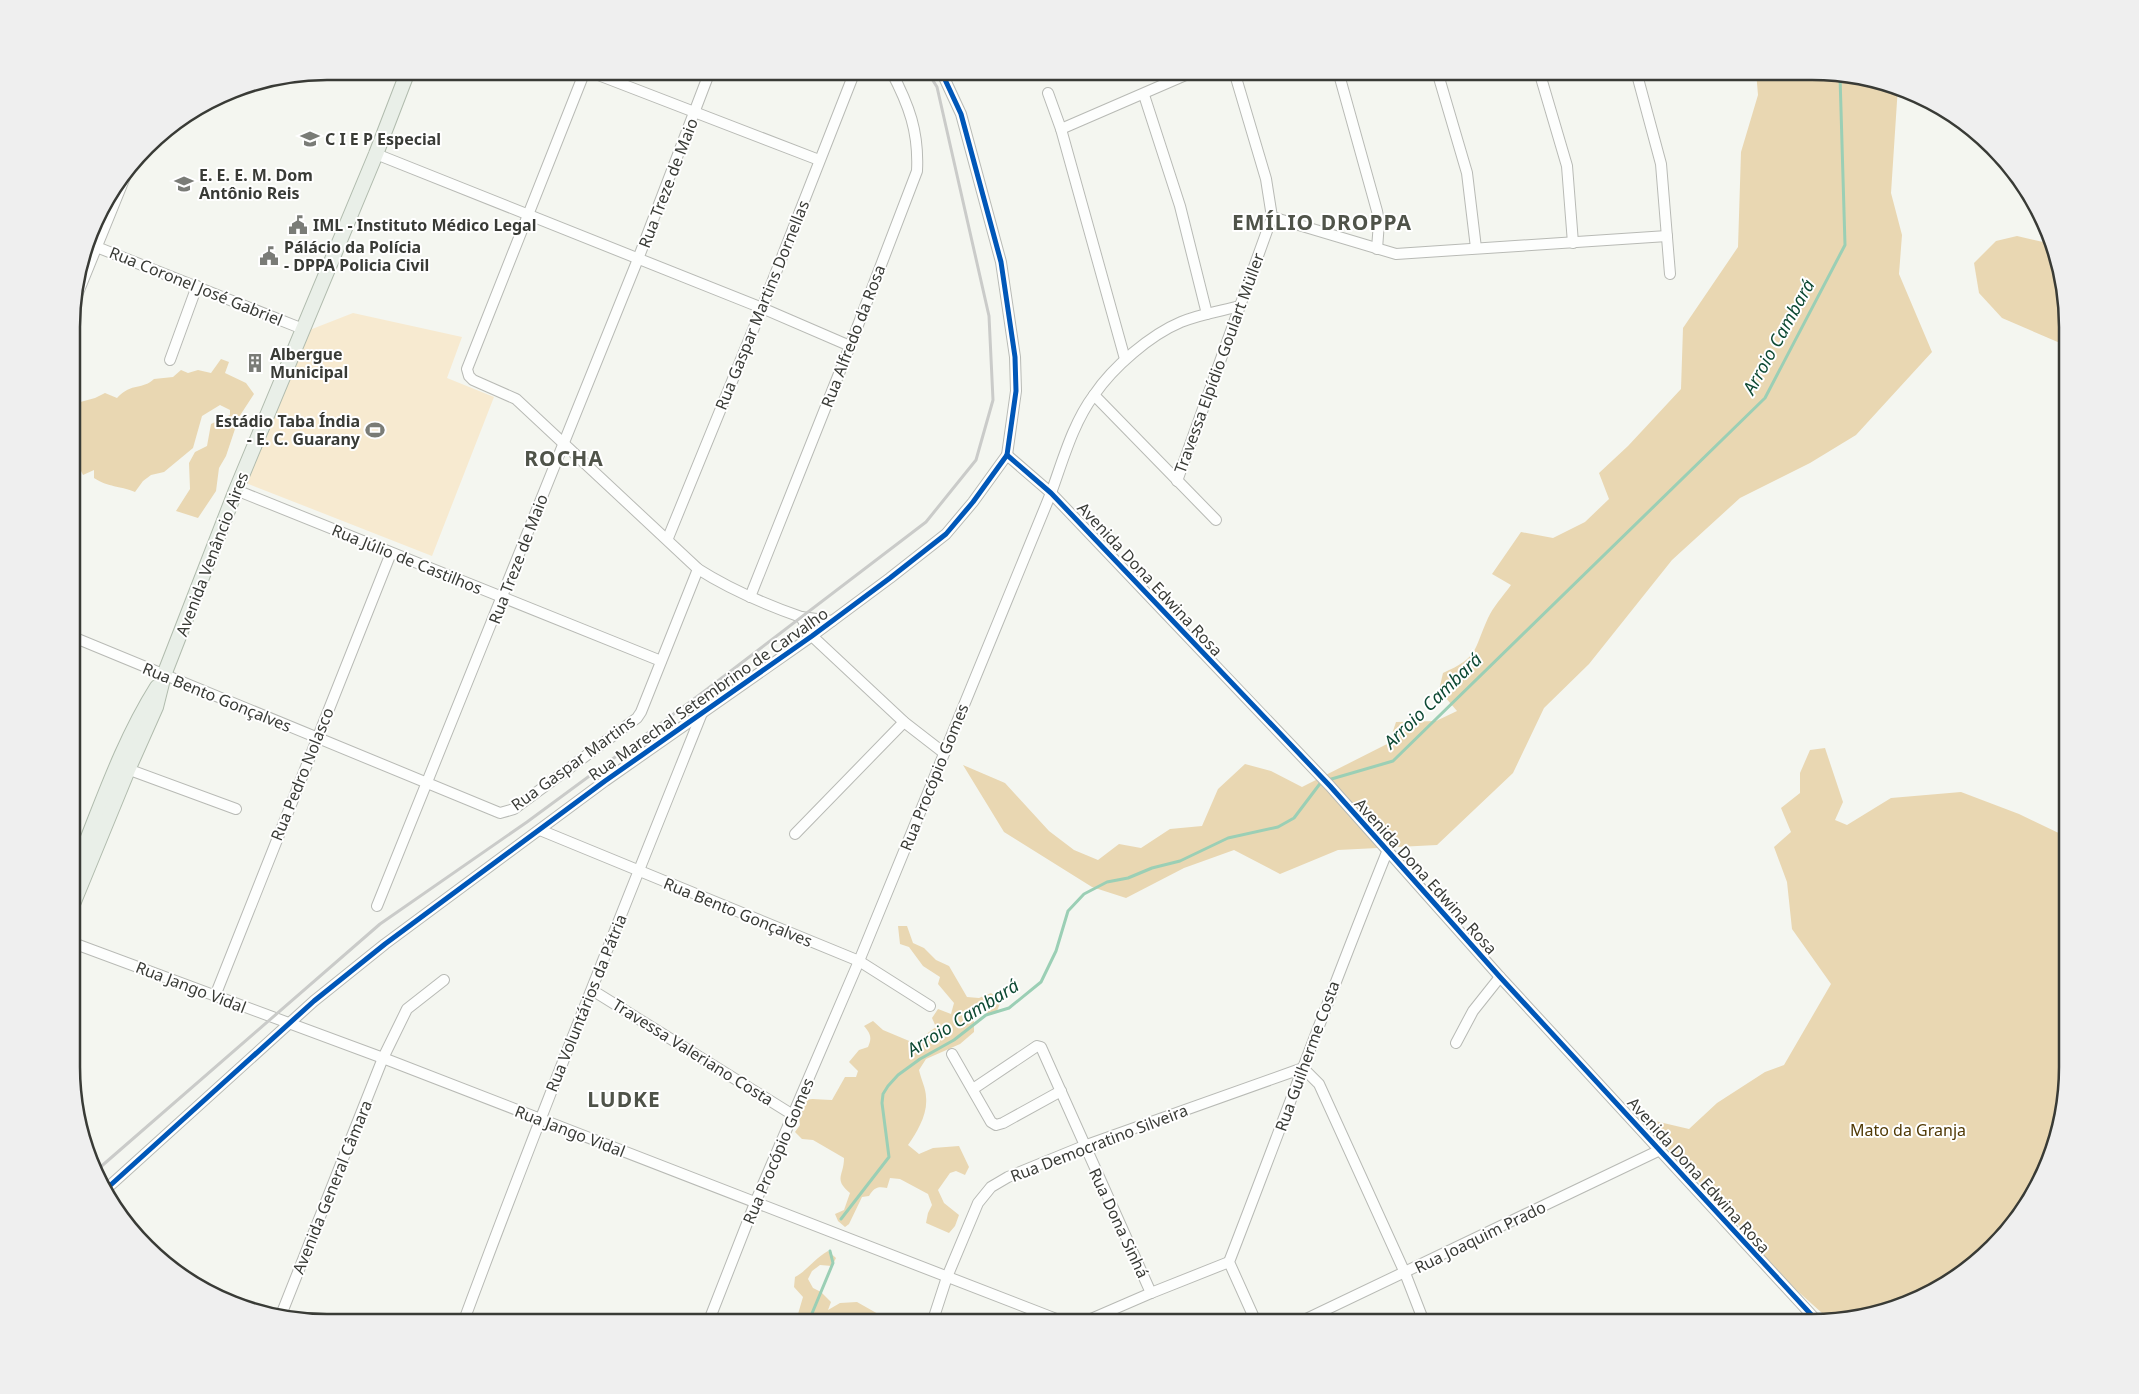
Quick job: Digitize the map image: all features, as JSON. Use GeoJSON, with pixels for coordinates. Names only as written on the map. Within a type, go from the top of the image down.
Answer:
{"type":"FeatureCollection","features":[{"type":"Feature","properties":{"kind":"main road","name":"Avenida Venâncio Aires"},"geometry":{"type":"LineString","coordinates":[[80,885],[147,703],[164,675],[236,490],[376,154],[405,80]]}},
{"type":"Feature","properties":{"kind":"main road","name":"Avenida Venâncio Aires"},"geometry":{"type":"LineString","coordinates":[[80,860],[123,768]]}},
{"type":"Feature","properties":{"kind":"street"},"geometry":{"type":"LineString","coordinates":[[583,80],[467,369],[468,376],[516,399],[668,538],[698,569],[726,586],[801,617],[832,621]]}},
{"type":"Feature","properties":{"kind":"street"},"geometry":{"type":"LineString","coordinates":[[610,80],[819,160]]}},
{"type":"Feature","properties":{"kind":"street","name":"Rua Treze de Maio"},"geometry":{"type":"LineString","coordinates":[[377,906],[503,598],[638,259],[707,80]]}},
{"type":"Feature","properties":{"kind":"street","name":"Rua Gaspar Martins Dornellas"},"geometry":{"type":"LineString","coordinates":[[668,538],[762,308],[851,80]]}},
{"type":"Feature","properties":{"kind":"street","name":"Rua Alfredo da Rosa"},"geometry":{"type":"LineString","coordinates":[[750,597],[850,346],[916,171],[918,146],[908,104],[896,80]]}},
{"type":"Feature","properties":{"kind":"street","name":"Rua Marechal Setembrino de Carvalho"},"geometry":{"type":"LineString","coordinates":[[110,1186],[314,1001],[386,944],[540,830],[890,578],[946,534],[973,502],[1007,455],[1016,391],[1015,357],[1001,262],[961,114],[945,80]]}},
{"type":"Feature","properties":{"kind":"street"},"geometry":{"type":"LineString","coordinates":[[1061,129],[1176,80]]}},
{"type":"Feature","properties":{"kind":"street","name":"Travessa Elpídio Goulart Müller"},"geometry":{"type":"LineString","coordinates":[[1176,481],[1272,217],[1266,179],[1237,80]]}},
{"type":"Feature","properties":{"kind":"street"},"geometry":{"type":"LineString","coordinates":[[1341,80],[1377,211],[1379,222],[1377,250]]}},
{"type":"Feature","properties":{"kind":"street"},"geometry":{"type":"LineString","coordinates":[[1441,80],[1471,189],[1476,248]]}},
{"type":"Feature","properties":{"kind":"street"},"geometry":{"type":"LineString","coordinates":[[1542,80],[1567,166],[1572,243]]}},
{"type":"Feature","properties":{"kind":"street"},"geometry":{"type":"LineString","coordinates":[[1638,80],[1661,164],[1670,274]]}},
{"type":"Feature","properties":{"kind":"street"},"geometry":{"type":"LineString","coordinates":[[1048,92],[1061,129],[1126,360]]}},
{"type":"Feature","properties":{"kind":"street"},"geometry":{"type":"LineString","coordinates":[[1144,95],[1180,206],[1207,314]]}},
{"type":"Feature","properties":{"kind":"street"},"geometry":{"type":"LineString","coordinates":[[376,154],[762,308],[850,346]]}},
{"type":"Feature","properties":{"kind":"street"},"geometry":{"type":"LineString","coordinates":[[98,235],[113,203]]}},
{"type":"Feature","properties":{"kind":"street"},"geometry":{"type":"LineString","coordinates":[[1272,217],[1377,250],[1396,254],[1667,236]]}},
{"type":"Feature","properties":{"kind":"street","name":"Rua Coronel José Gabriel"},"geometry":{"type":"LineString","coordinates":[[94,245],[303,329]]}},
{"type":"Feature","properties":{"kind":"street"},"geometry":{"type":"LineString","coordinates":[[170,360],[197,286]]}},
{"type":"Feature","properties":{"kind":"street","name":"Rua Procópio Gomes"},"geometry":{"type":"LineString","coordinates":[[712,1314],[755,1203],[859,961],[1051,493],[1075,430],[1094,395],[1126,360],[1160,333],[1181,322],[1240,306]]}},
{"type":"Feature","properties":{"kind":"street"},"geometry":{"type":"LineString","coordinates":[[1094,395],[1216,520]]}},
{"type":"Feature","properties":{"kind":"street","name":"Avenida Dona Edwina Rosa"},"geometry":{"type":"LineString","coordinates":[[1007,455],[1051,493],[1330,786],[1500,977],[1811,1314]]}},
{"type":"Feature","properties":{"kind":"street","name":"Rua Júlio de Castilhos"},"geometry":{"type":"LineString","coordinates":[[236,490],[661,661]]}},
{"type":"Feature","properties":{"kind":"street","name":"Rua Pedro Nolasco"},"geometry":{"type":"LineString","coordinates":[[215,996],[391,553]]}},
{"type":"Feature","properties":{"kind":"street","name":"Rua Gaspar Martins"},"geometry":{"type":"LineString","coordinates":[[500,813],[514,809],[636,718],[698,569]]}},
{"type":"Feature","properties":{"kind":"street"},"geometry":{"type":"LineString","coordinates":[[801,617],[812,636],[904,722],[944,753]]}},
{"type":"Feature","properties":{"kind":"street","name":"Rua Bento Gonçalves"},"geometry":{"type":"LineString","coordinates":[[80,641],[500,813]]}},
{"type":"Feature","properties":{"kind":"street","name":"Rua Voluntários da Pátria"},"geometry":{"type":"LineString","coordinates":[[466,1314],[539,1119],[702,712]]}},
{"type":"Feature","properties":{"kind":"street"},"geometry":{"type":"LineString","coordinates":[[795,834],[904,722]]}},
{"type":"Feature","properties":{"kind":"street"},"geometry":{"type":"LineString","coordinates":[[123,768],[236,809]]}},
{"type":"Feature","properties":{"kind":"street","name":"Rua Bento Gonçalves"},"geometry":{"type":"LineString","coordinates":[[540,830],[859,961],[930,1006]]}},
{"type":"Feature","properties":{"kind":"street","name":"Rua Guilherme Costa"},"geometry":{"type":"LineString","coordinates":[[1229,1262],[1338,973],[1387,852]]}},
{"type":"Feature","properties":{"kind":"street","name":"Rua Jango Vidal"},"geometry":{"type":"LineString","coordinates":[[80,946],[382,1058],[1043,1314]]}},
{"type":"Feature","properties":{"kind":"street"},"geometry":{"type":"LineString","coordinates":[[1456,1043],[1473,1011],[1500,977]]}},
{"type":"Feature","properties":{"kind":"street","name":"Avenida General Câmara"},"geometry":{"type":"LineString","coordinates":[[283,1310],[382,1058],[408,1009],[444,980]]}},
{"type":"Feature","properties":{"kind":"street","name":"Travessa Valeriano Costa"},"geometry":{"type":"LineString","coordinates":[[592,990],[793,1115]]}},
{"type":"Feature","properties":{"kind":"street","name":"Rua Dona Sinhá"},"geometry":{"type":"LineString","coordinates":[[972,1089],[1037,1046],[1041,1047],[1151,1293]]}},
{"type":"Feature","properties":{"kind":"street"},"geometry":{"type":"LineString","coordinates":[[952,1054],[991,1122],[996,1125],[1061,1091]]}},
{"type":"Feature","properties":{"kind":"street"},"geometry":{"type":"LineString","coordinates":[[1303,1068],[1319,1084],[1405,1273],[1421,1314]]}},
{"type":"Feature","properties":{"kind":"street","name":"Rua Democratino Silveira"},"geometry":{"type":"LineString","coordinates":[[935,1314],[947,1277],[978,1203],[991,1187],[1008,1177],[1084,1146],[1303,1068]]}},
{"type":"Feature","properties":{"kind":"street","name":"Rua Joaquim Prado"},"geometry":{"type":"LineString","coordinates":[[1317,1314],[1660,1150]]}},
{"type":"Feature","properties":{"kind":"street"},"geometry":{"type":"LineString","coordinates":[[1102,1314],[1229,1262],[1252,1314]]}},
{"type":"Feature","properties":{"kind":"shaded area","name":"Estádio Taba Índia - E. C. Guarany"},"geometry":{"type":"Polygon","coordinates":[[[353,313],[462,337],[447,378],[494,397],[432,556],[246,483],[307,331],[353,313]]]}},
{"type":"Feature","properties":{"kind":"green space"},"geometry":{"type":"Polygon","coordinates":[[[1757,80],[1812,80],[1844,82],[1876,88],[1897,95],[1891,193],[1902,235],[1899,274],[1932,352],[1856,435],[1810,463],[1740,498],[1672,560],[1589,664],[1544,708],[1513,773],[1437,845],[1338,850],[1280,874],[1234,850],[1184,868],[1126,898],[1092,887],[1004,832],[963,765],[1005,783],[1049,831],[1074,850],[1098,860],[1119,844],[1141,848],[1170,829],[1202,826],[1218,789],[1245,764],[1271,771],[1302,787],[1389,743],[1396,722],[1436,721],[1457,711],[1439,690],[1443,673],[1463,662],[1473,652],[1490,614],[1511,585],[1492,574],[1521,532],[1553,538],[1585,522],[1609,499],[1599,473],[1628,446],[1681,389],[1683,328],[1738,247],[1741,152],[1758,95],[1757,80]]]}},
{"type":"Feature","properties":{"kind":"green space"},"geometry":{"type":"Polygon","coordinates":[[[2017,236],[2044,242],[2051,263],[2057,295],[2059,343],[2002,318],[1979,293],[1974,263],[1996,241],[2017,236]]]}},
{"type":"Feature","properties":{"kind":"green space"},"geometry":{"type":"Polygon","coordinates":[[[221,359],[229,362],[225,373],[246,383],[254,394],[239,417],[226,456],[219,468],[216,491],[198,518],[176,511],[190,489],[189,463],[195,452],[207,446],[211,424],[230,415],[230,410],[220,405],[202,416],[193,448],[164,472],[151,475],[143,481],[135,492],[94,478],[94,470],[83,475],[80,469],[80,402],[105,393],[117,398],[122,393],[154,379],[173,377],[181,370],[188,373],[198,370],[211,373],[221,359]]]}},
{"type":"Feature","properties":{"kind":"green space","name":"Mato da Granja"},"geometry":{"type":"Polygon","coordinates":[[[1825,748],[1843,802],[1835,820],[1847,825],[1891,798],[1961,792],[2019,814],[2059,833],[2059,1067],[2057,1099],[2051,1131],[2034,1176],[2008,1217],[1987,1242],[1936,1281],[1907,1295],[1876,1306],[1844,1312],[1822,1313],[1764,1261],[1735,1220],[1638,1117],[1689,1129],[1717,1103],[1765,1072],[1784,1065],[1831,984],[1792,929],[1787,882],[1774,847],[1791,832],[1781,808],[1800,793],[1800,773],[1810,750],[1825,748]]]}},
{"type":"Feature","properties":{"kind":"green space"},"geometry":{"type":"Polygon","coordinates":[[[898,926],[907,926],[913,943],[924,948],[936,960],[949,966],[967,997],[979,998],[991,993],[1001,1001],[997,1011],[991,1015],[982,1011],[974,1020],[974,1032],[960,1044],[926,1059],[919,1070],[926,1094],[925,1110],[918,1129],[908,1145],[919,1154],[933,1148],[959,1146],[969,1167],[965,1175],[956,1171],[950,1173],[938,1190],[944,1203],[959,1215],[955,1226],[949,1233],[926,1223],[932,1205],[928,1194],[900,1179],[890,1178],[887,1188],[876,1188],[869,1196],[862,1197],[849,1224],[845,1227],[838,1221],[835,1214],[844,1210],[850,1193],[841,1181],[844,1158],[813,1140],[802,1139],[795,1132],[800,1125],[800,1107],[805,1100],[832,1100],[845,1077],[856,1077],[858,1071],[849,1062],[859,1050],[868,1047],[870,1036],[864,1026],[873,1021],[883,1030],[914,1043],[936,1027],[932,1018],[938,1009],[951,1014],[954,1003],[938,984],[940,977],[923,966],[909,947],[900,944],[898,926]]]}},
{"type":"Feature","properties":{"kind":"green space"},"geometry":{"type":"Polygon","coordinates":[[[828,1251],[836,1258],[832,1266],[820,1265],[812,1271],[808,1279],[813,1288],[821,1292],[831,1302],[828,1310],[840,1303],[857,1302],[878,1314],[798,1314],[803,1297],[794,1287],[795,1277],[828,1251]]]}},
{"type":"Feature","properties":{"kind":"waterway","name":"Arroio Cambará"},"geometry":{"type":"LineString","coordinates":[[1328,780],[1393,761],[1765,398],[1845,245],[1840,82]]}},
{"type":"Feature","properties":{"kind":"waterway","name":"Arroio Cambará"},"geometry":{"type":"LineString","coordinates":[[841,1219],[889,1157],[882,1103],[883,1094],[888,1086],[898,1075],[920,1059],[954,1040],[986,1015],[1009,1008],[1041,982],[1056,951],[1068,911],[1084,894],[1107,882],[1128,878],[1152,868],[1180,861],[1228,838],[1278,827],[1294,818],[1322,781]]}},
{"type":"Feature","properties":{"kind":"waterway","name":"Arroio Cambará"},"geometry":{"type":"LineString","coordinates":[[812,1314],[833,1263],[830,1251]]}},
{"type":"Feature","properties":{"kind":"railway"},"geometry":{"type":"LineString","coordinates":[[101,1167],[380,924],[527,822],[702,693],[926,522],[976,460],[993,400],[989,316],[937,87],[933,80]]}},
{"type":"Feature","properties":{"kind":"cycle path"},"geometry":{"type":"LineString","coordinates":[[110,1186],[314,1001],[385,944],[605,781],[812,636],[890,578],[946,534],[973,502],[1007,455],[1016,391],[1015,357],[1001,262],[961,114],[945,80]]}},
{"type":"Feature","properties":{"kind":"cycle path"},"geometry":{"type":"LineString","coordinates":[[1007,455],[1051,493],[1330,786],[1500,977],[1811,1314]]}},
{"type":"Feature","properties":{"kind":"place","name":"C I E P Especial"},"geometry":{"type":"Point","coordinates":[310,139]}},
{"type":"Feature","properties":{"kind":"place","name":"E. E. E. M. Dom Antônio Reis"},"geometry":{"type":"Point","coordinates":[184,184]}},
{"type":"Feature","properties":{"kind":"place","name":"IML - Instituto Médico Legal"},"geometry":{"type":"Point","coordinates":[298,225]}},
{"type":"Feature","properties":{"kind":"place","name":"Pálácio da Polícia - DPPA Policia Civil"},"geometry":{"type":"Point","coordinates":[269,256]}},
{"type":"Feature","properties":{"kind":"place","name":"Albergue Municipal"},"geometry":{"type":"Point","coordinates":[255,363]}},
{"type":"Feature","properties":{"kind":"place","name":"Estádio Taba Índia - E. C. Guarany"},"geometry":{"type":"Point","coordinates":[375,430]}},
{"type":"Feature","properties":{"kind":"district","name":"EMÍLIO DROPPA"},"geometry":{"type":"Point","coordinates":[1322,223]}},
{"type":"Feature","properties":{"kind":"district","name":"ROCHA"},"geometry":{"type":"Point","coordinates":[564,459]}},
{"type":"Feature","properties":{"kind":"district","name":"LUDKE"},"geometry":{"type":"Point","coordinates":[624,1100]}}]}
